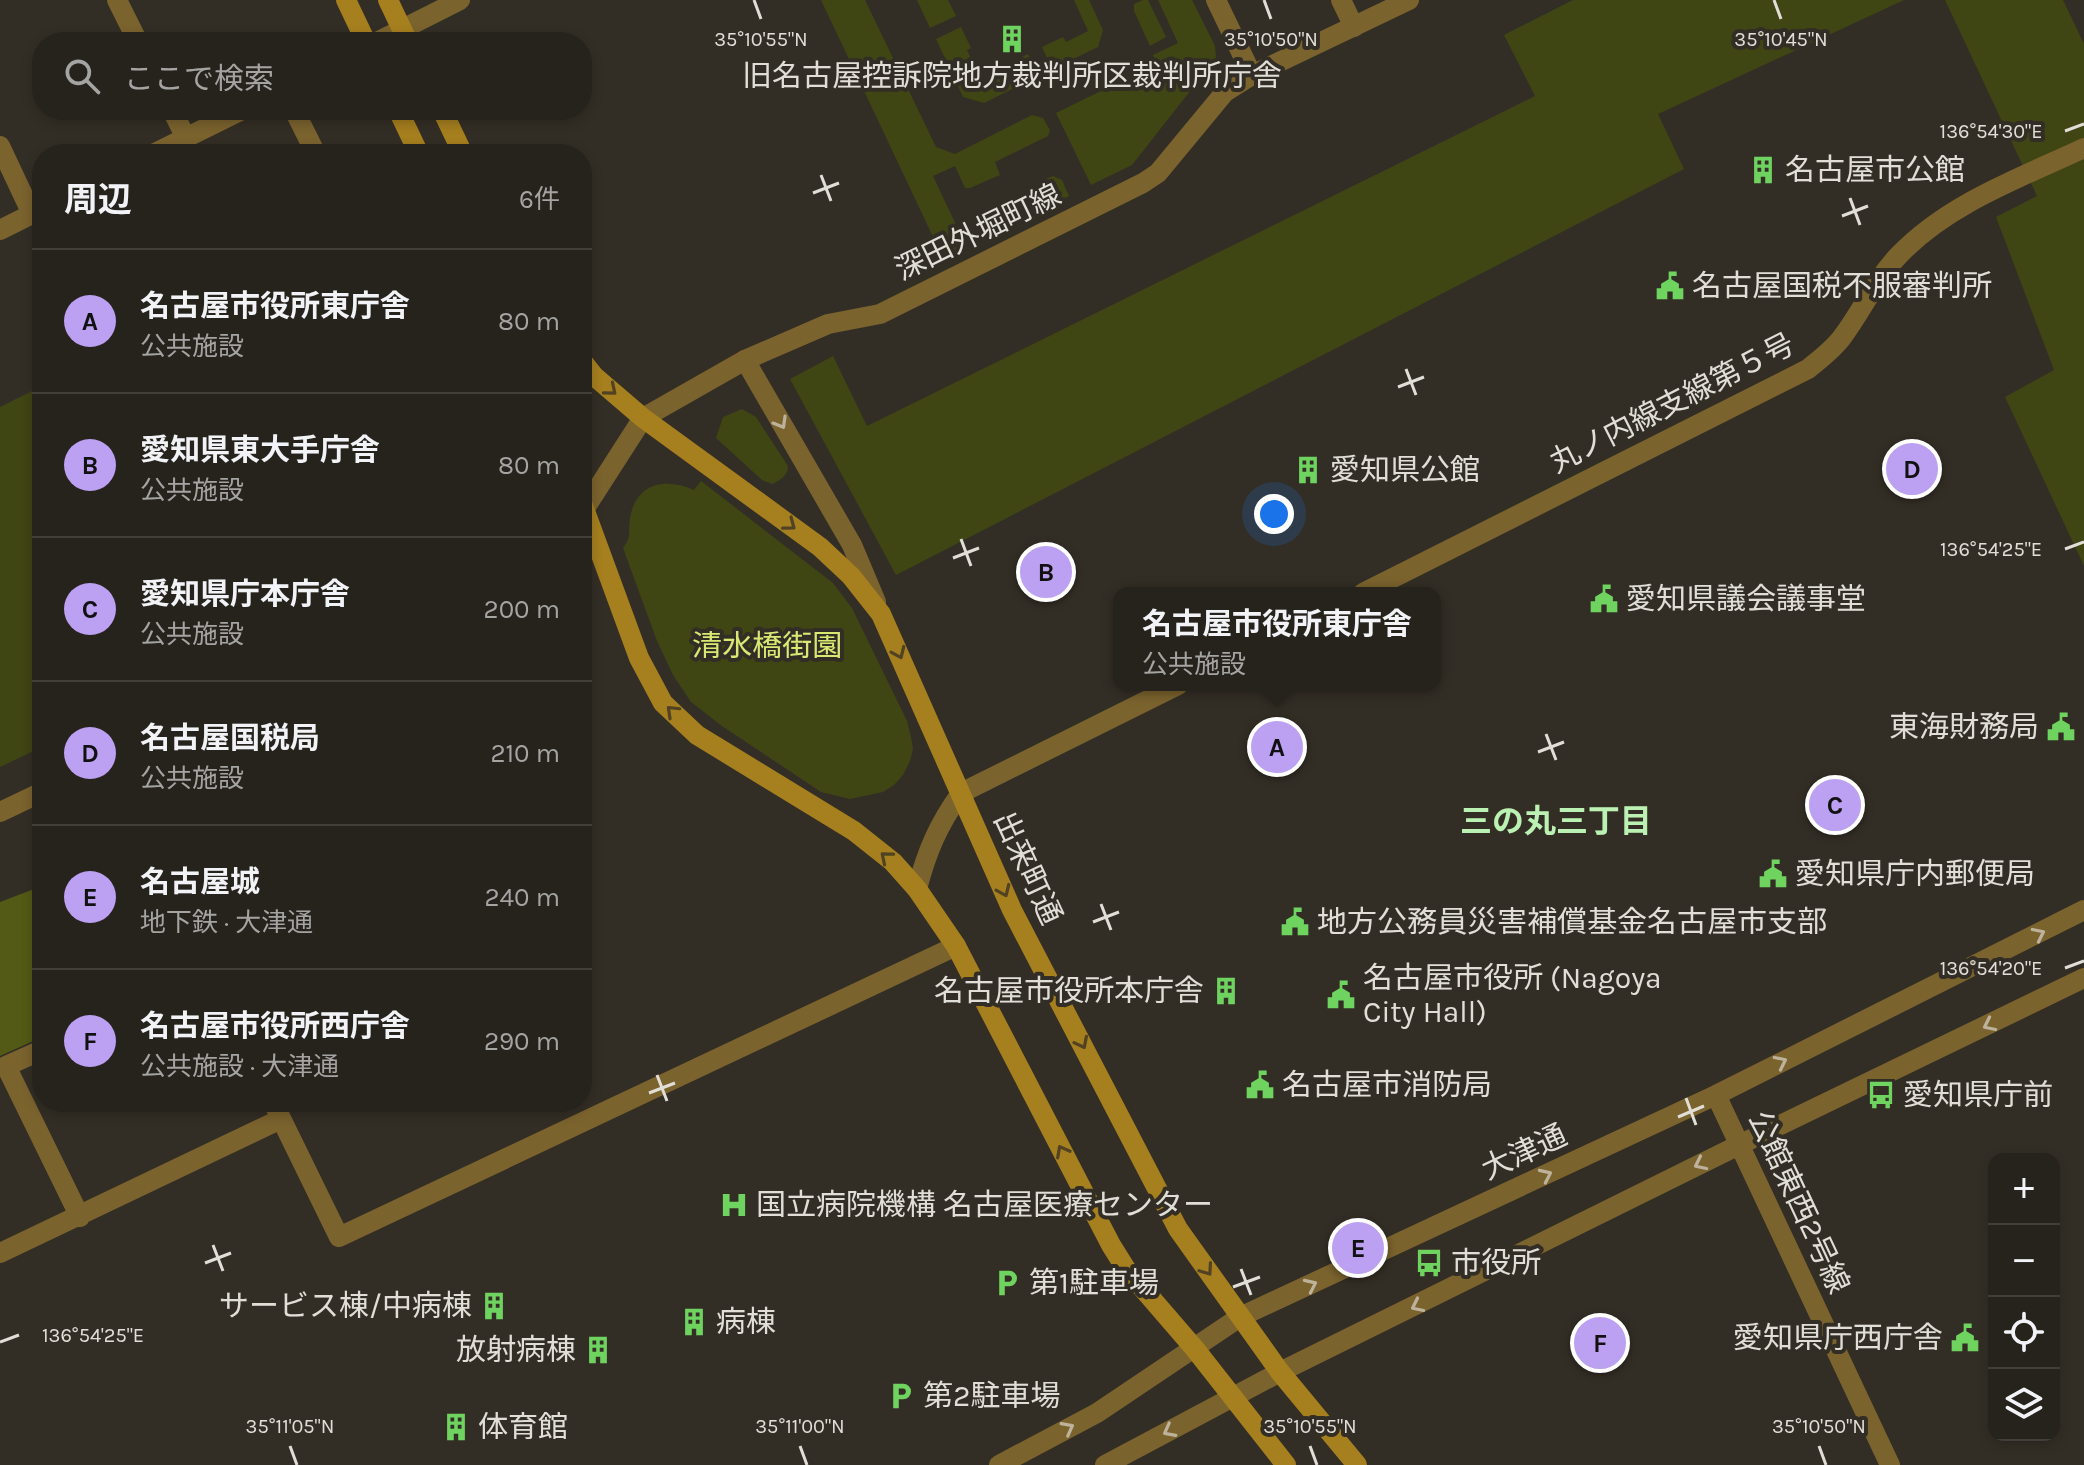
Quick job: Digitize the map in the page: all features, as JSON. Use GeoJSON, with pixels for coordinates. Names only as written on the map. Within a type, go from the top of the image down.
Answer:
{"type":"FeatureCollection","features":[{"type":"Feature","properties":{"kind":"main road"},"geometry":{"type":"LineString","coordinates":[[346,0],[361,32]]}},
{"type":"Feature","properties":{"kind":"main road"},"geometry":{"type":"LineString","coordinates":[[388,0],[404,32]]}},
{"type":"Feature","properties":{"kind":"main road"},"geometry":{"type":"LineString","coordinates":[[403,120],[414,144]]}},
{"type":"Feature","properties":{"kind":"main road"},"geometry":{"type":"LineString","coordinates":[[447,120],[458,144]]}},
{"type":"Feature","properties":{"kind":"main road","name":"出来町通"},"geometry":{"type":"LineString","coordinates":[[592,374],[643,418],[820,547],[851,576],[881,614],[1012,910],[1178,1229],[1280,1372],[1357,1465]]}},
{"type":"Feature","properties":{"kind":"main road"},"geometry":{"type":"LineString","coordinates":[[592,533],[639,658],[663,703],[697,735],[854,831],[893,862],[917,889],[956,946],[1126,1269],[1195,1349],[1286,1465]]}},
{"type":"Feature","properties":{"kind":"street"},"geometry":{"type":"LineString","coordinates":[[117,0],[133,32]]}},
{"type":"Feature","properties":{"kind":"street"},"geometry":{"type":"LineString","coordinates":[[410,32],[460,0]]}},
{"type":"Feature","properties":{"kind":"street"},"geometry":{"type":"LineString","coordinates":[[1216,0],[1252,75]]}},
{"type":"Feature","properties":{"kind":"street"},"geometry":{"type":"LineString","coordinates":[[1341,0],[1354,27]]}},
{"type":"Feature","properties":{"kind":"street","name":"深田外堀町線"},"geometry":{"type":"LineString","coordinates":[[592,495],[643,418],[745,360],[828,324],[880,314],[1143,183],[1158,173],[1225,92],[1252,75],[1409,0]]}},
{"type":"Feature","properties":{"kind":"street"},"geometry":{"type":"LineString","coordinates":[[177,120],[186,138]]}},
{"type":"Feature","properties":{"kind":"street"},"geometry":{"type":"LineString","coordinates":[[174,144],[222,120]]}},
{"type":"Feature","properties":{"kind":"street"},"geometry":{"type":"LineString","coordinates":[[299,120],[311,144]]}},
{"type":"Feature","properties":{"kind":"street"},"geometry":{"type":"LineString","coordinates":[[0,146],[32,203]]}},
{"type":"Feature","properties":{"kind":"street","name":"丸ノ内線支線第５号"},"geometry":{"type":"LineString","coordinates":[[1375,587],[1808,369],[1843,337],[1869,293],[1897,256],[1916,239],[1968,203],[2084,148]]}},
{"type":"Feature","properties":{"kind":"street"},"geometry":{"type":"LineString","coordinates":[[0,230],[32,214]]}},
{"type":"Feature","properties":{"kind":"street"},"geometry":{"type":"LineString","coordinates":[[745,360],[842,529],[881,614]]}},
{"type":"Feature","properties":{"kind":"street"},"geometry":{"type":"LineString","coordinates":[[917,889],[926,852],[961,793],[1166,691]]}},
{"type":"Feature","properties":{"kind":"street"},"geometry":{"type":"LineString","coordinates":[[0,812],[32,797]]}},
{"type":"Feature","properties":{"kind":"street","name":"大津通"},"geometry":{"type":"LineString","coordinates":[[999,1465],[1097,1413],[1240,1317],[1716,1095],[2084,910]]}},
{"type":"Feature","properties":{"kind":"street"},"geometry":{"type":"LineString","coordinates":[[277,1112],[339,1237],[956,946]]}},
{"type":"Feature","properties":{"kind":"street"},"geometry":{"type":"LineString","coordinates":[[1105,1465],[1280,1372],[2084,978]]}},
{"type":"Feature","properties":{"kind":"street"},"geometry":{"type":"LineString","coordinates":[[32,1054],[6,1066],[80,1217]]}},
{"type":"Feature","properties":{"kind":"street","name":"公館東西2号線"},"geometry":{"type":"LineString","coordinates":[[1716,1095],[1890,1465]]}},
{"type":"Feature","properties":{"kind":"street"},"geometry":{"type":"LineString","coordinates":[[0,1253],[80,1217],[275,1112]]}},
{"type":"Feature","properties":{"kind":"green space"},"geometry":{"type":"Polygon","coordinates":[[[821,0],[865,0],[936,147],[955,154],[1032,115],[1043,118],[1050,130],[1048,136],[995,162],[1000,175],[970,188],[965,188],[955,166],[933,176],[967,248],[944,260],[821,0]]]}},
{"type":"Feature","properties":{"kind":"green space"},"geometry":{"type":"Polygon","coordinates":[[[917,0],[948,0],[956,16],[930,28],[917,0]]]}},
{"type":"Feature","properties":{"kind":"green space"},"geometry":{"type":"Polygon","coordinates":[[[1074,0],[1089,0],[1103,30],[1098,47],[1052,69],[1042,47],[1063,37],[1066,42],[1088,31],[1074,0]]]}},
{"type":"Feature","properties":{"kind":"green space"},"geometry":{"type":"Polygon","coordinates":[[[1148,0],[1166,37],[1150,46],[1134,11],[1134,4],[1148,0]]]}},
{"type":"Feature","properties":{"kind":"green space"},"geometry":{"type":"Polygon","coordinates":[[[1158,0],[1192,0],[1215,46],[1216,58],[1132,165],[1091,185],[1056,113],[1156,64],[1153,55],[1178,43],[1158,0]]]}},
{"type":"Feature","properties":{"kind":"green space"},"geometry":{"type":"Polygon","coordinates":[[[1573,0],[1904,0],[1658,114],[1684,169],[896,575],[790,379],[833,356],[867,426],[1535,96],[1504,35],[1573,0]]]}},
{"type":"Feature","properties":{"kind":"green space"},"geometry":{"type":"Polygon","coordinates":[[[1945,0],[2063,0],[2084,44],[2084,566],[2005,397],[2054,370],[1996,217],[2037,196],[1945,0]]]}},
{"type":"Feature","properties":{"kind":"green space"},"geometry":{"type":"Polygon","coordinates":[[[961,27],[971,48],[967,50],[982,82],[1008,70],[1006,64],[1028,54],[1039,76],[984,103],[963,97],[936,39],[961,27]]]}},
{"type":"Feature","properties":{"kind":"green space"},"geometry":{"type":"Polygon","coordinates":[[[1053,176],[1062,180],[1069,196],[989,236],[981,219],[983,212],[993,207],[997,219],[1048,195],[1041,181],[1053,176]]]}},
{"type":"Feature","properties":{"kind":"green space"},"geometry":{"type":"Polygon","coordinates":[[[32,391],[32,752],[0,767],[0,407],[32,391]]]}},
{"type":"Feature","properties":{"kind":"green space"},"geometry":{"type":"Polygon","coordinates":[[[742,409],[756,417],[788,466],[785,475],[772,484],[762,480],[716,438],[723,417],[742,409]]]}},
{"type":"Feature","properties":{"kind":"green space","name":"清水橋街園"},"geometry":{"type":"Polygon","coordinates":[[[701,481],[833,583],[852,608],[907,721],[911,737],[913,749],[903,775],[883,792],[850,799],[821,792],[691,702],[673,675],[657,641],[623,548],[629,537],[633,506],[645,490],[673,484],[694,490],[701,481]]]}},
{"type":"Feature","properties":{"kind":"green space"},"geometry":{"type":"Polygon","coordinates":[[[32,890],[32,1042],[0,1056],[0,902],[32,890]]]}},
{"type":"Feature","properties":{"kind":"place","name":"旧名古屋控訴院地方裁判所区裁判所庁舎"},"geometry":{"type":"Point","coordinates":[1012,39]}},
{"type":"Feature","properties":{"kind":"place","name":"名古屋市公館"},"geometry":{"type":"Point","coordinates":[1763,170]}},
{"type":"Feature","properties":{"kind":"place","name":"名古屋国税不服審判所"},"geometry":{"type":"Point","coordinates":[1670,286]}},
{"type":"Feature","properties":{"kind":"place","name":"名古屋国税局"},"geometry":{"type":"Point","coordinates":[1912,469]}},
{"type":"Feature","properties":{"kind":"place","name":"愛知県公館"},"geometry":{"type":"Point","coordinates":[1308,470]}},
{"type":"Feature","properties":{"kind":"place","name":"愛知県東大手庁舎"},"geometry":{"type":"Point","coordinates":[1046,572]}},
{"type":"Feature","properties":{"kind":"place","name":"愛知県議会議事堂"},"geometry":{"type":"Point","coordinates":[1604,599]}},
{"type":"Feature","properties":{"kind":"place","name":"東海財務局"},"geometry":{"type":"Point","coordinates":[2061,727]}},
{"type":"Feature","properties":{"kind":"place","name":"名古屋市役所東庁舎"},"geometry":{"type":"Point","coordinates":[1277,747]}},
{"type":"Feature","properties":{"kind":"place","name":"愛知県庁本庁舎"},"geometry":{"type":"Point","coordinates":[1835,805]}},
{"type":"Feature","properties":{"kind":"place","name":"愛知県庁内郵便局"},"geometry":{"type":"Point","coordinates":[1773,874]}},
{"type":"Feature","properties":{"kind":"place","name":"地方公務員災害補償基金名古屋市支部"},"geometry":{"type":"Point","coordinates":[1295,922]}},
{"type":"Feature","properties":{"kind":"place","name":"名古屋市役所本庁舎"},"geometry":{"type":"Point","coordinates":[1226,991]}},
{"type":"Feature","properties":{"kind":"place","name":"名古屋市役所 (Nagoya City Hall)"},"geometry":{"type":"Point","coordinates":[1341,995]}},
{"type":"Feature","properties":{"kind":"place","name":"名古屋市消防局"},"geometry":{"type":"Point","coordinates":[1260,1085]}},
{"type":"Feature","properties":{"kind":"place","name":"愛知県庁前"},"geometry":{"type":"Point","coordinates":[1881,1095]}},
{"type":"Feature","properties":{"kind":"place","name":"国立病院機構 名古屋医療センター"},"geometry":{"type":"Point","coordinates":[734,1205]}},
{"type":"Feature","properties":{"kind":"place","name":"名古屋城"},"geometry":{"type":"Point","coordinates":[1358,1248]}},
{"type":"Feature","properties":{"kind":"place","name":"市役所"},"geometry":{"type":"Point","coordinates":[1429,1263]}},
{"type":"Feature","properties":{"kind":"place","name":"第1駐車場"},"geometry":{"type":"Point","coordinates":[1007,1283]}},
{"type":"Feature","properties":{"kind":"place","name":"サービス棟/中病棟"},"geometry":{"type":"Point","coordinates":[494,1306]}},
{"type":"Feature","properties":{"kind":"place","name":"病棟"},"geometry":{"type":"Point","coordinates":[694,1322]}},
{"type":"Feature","properties":{"kind":"place","name":"愛知県庁西庁舎"},"geometry":{"type":"Point","coordinates":[1965,1338]}},
{"type":"Feature","properties":{"kind":"place","name":"名古屋市役所西庁舎"},"geometry":{"type":"Point","coordinates":[1600,1343]}},
{"type":"Feature","properties":{"kind":"place","name":"放射病棟"},"geometry":{"type":"Point","coordinates":[598,1350]}},
{"type":"Feature","properties":{"kind":"place","name":"第2駐車場"},"geometry":{"type":"Point","coordinates":[901,1396]}},
{"type":"Feature","properties":{"kind":"place","name":"体育館"},"geometry":{"type":"Point","coordinates":[456,1427]}},
{"type":"Feature","properties":{"kind":"district","name":"三の丸三丁目"},"geometry":{"type":"Point","coordinates":[1556,821]}}]}
